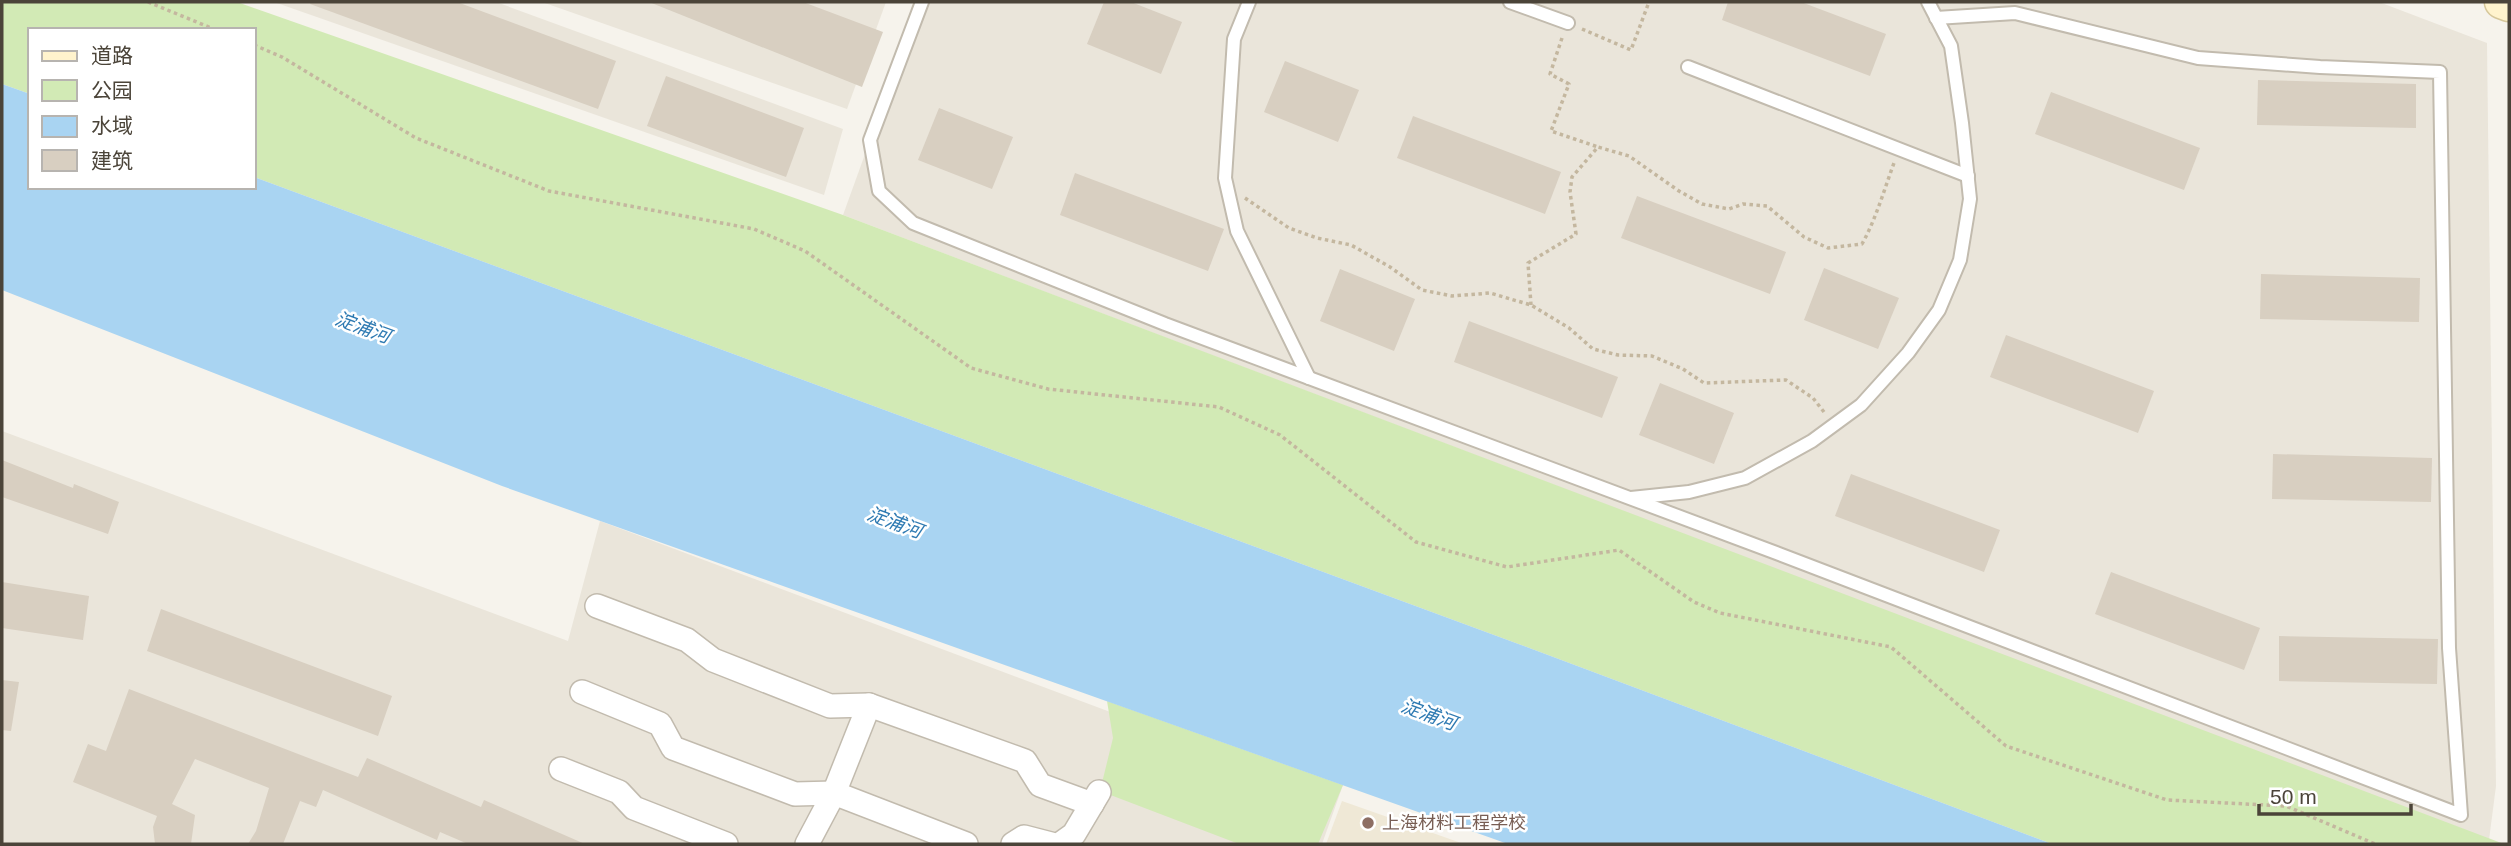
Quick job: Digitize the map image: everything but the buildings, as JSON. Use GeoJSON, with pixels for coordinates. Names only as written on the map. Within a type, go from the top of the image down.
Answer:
{"type":"FeatureCollection","features":[{"type":"Feature","properties":{"kind":"street"},"geometry":{"type":"LineString","coordinates":[[2501,2],[2509,5]]}},
{"type":"Feature","properties":{"kind":"street"},"geometry":{"type":"LineString","coordinates":[[597,606],[687,640],[713,660],[830,706],[869,705],[1025,761],[1040,785],[1096,797],[1074,834],[1060,844]]}},
{"type":"Feature","properties":{"kind":"street"},"geometry":{"type":"LineString","coordinates":[[582,692],[660,724],[673,748],[795,794],[834,793],[966,844]]}},
{"type":"Feature","properties":{"kind":"street"},"geometry":{"type":"LineString","coordinates":[[807,844],[834,793],[869,705]]}},
{"type":"Feature","properties":{"kind":"street"},"geometry":{"type":"LineString","coordinates":[[561,769],[619,792],[634,808],[726,844]]}},
{"type":"Feature","properties":{"kind":"street"},"geometry":{"type":"LineString","coordinates":[[1013,844],[1024,837],[1051,844]]}},
{"type":"Feature","properties":{"kind":"lane"},"geometry":{"type":"LineString","coordinates":[[922,2],[870,140],[879,191],[913,223],[1165,324],[2461,815],[2449,648],[2440,72],[2198,58],[2015,13],[1936,18]]}},
{"type":"Feature","properties":{"kind":"lane"},"geometry":{"type":"LineString","coordinates":[[1249,2],[1234,39],[1227,188],[1237,231],[1309,378]]}},
{"type":"Feature","properties":{"kind":"lane"},"geometry":{"type":"LineString","coordinates":[[1510,2],[1568,23]]}},
{"type":"Feature","properties":{"kind":"lane"},"geometry":{"type":"LineString","coordinates":[[1628,498],[1689,492],[1745,478],[1812,441],[1861,405],[1908,353],[1939,310],[1959,260],[1970,199],[1951,46],[1928,2]]}},
{"type":"Feature","properties":{"kind":"lane"},"geometry":{"type":"LineString","coordinates":[[1688,67],[1968,176]]}},
{"type":"Feature","properties":{"kind":"path"},"geometry":{"type":"LineString","coordinates":[[148,2],[211,28]]}},
{"type":"Feature","properties":{"kind":"path"},"geometry":{"type":"LineString","coordinates":[[1649,2],[1631,50],[1568,23],[1550,74],[1569,84],[1551,131],[1629,156],[1702,204],[1729,209],[1743,204],[1767,206],[1804,237],[1828,248],[1863,244],[1872,227],[1878,203],[1899,149]]}},
{"type":"Feature","properties":{"kind":"path"},"geometry":{"type":"LineString","coordinates":[[256,46],[282,57],[416,138],[549,191],[754,229],[805,251],[971,368],[1048,389],[1219,407],[1280,435],[1416,542],[1507,567],[1619,550],[1694,602],[1720,613],[1891,647],[2006,747],[2166,800],[2286,806],[2375,844]]}},
{"type":"Feature","properties":{"kind":"path"},"geometry":{"type":"LineString","coordinates":[[1531,305],[1528,263],[1576,234],[1570,192],[1572,177],[1598,147]]}},
{"type":"Feature","properties":{"kind":"path"},"geometry":{"type":"LineString","coordinates":[[1227,188],[1289,228],[1317,238],[1351,245],[1422,290],[1452,296],[1490,293],[1531,305],[1569,328],[1593,349],[1618,355],[1652,356],[1683,369],[1704,383],[1786,380],[1813,398],[1833,425]]}},
{"type":"Feature","properties":{"kind":"shaded area"},"geometry":{"type":"Polygon","coordinates":[[[274,2],[496,2],[843,129],[824,195],[274,2]]]}},
{"type":"Feature","properties":{"kind":"shaded area"},"geometry":{"type":"Polygon","coordinates":[[[542,2],[886,2],[847,109],[542,2]]]}},
{"type":"Feature","properties":{"kind":"shaded area"},"geometry":{"type":"Polygon","coordinates":[[[920,2],[2379,2],[2487,43],[2496,786],[2489,840],[843,215],[920,2]]]}},
{"type":"Feature","properties":{"kind":"shaded area"},"geometry":{"type":"Polygon","coordinates":[[[2,431],[568,641],[600,521],[1121,716],[1343,785],[1322,844],[2,844],[2,431]]]}},
{"type":"Feature","properties":{"kind":"shaded area","name":"上海材料工程学校"},"geometry":{"type":"Polygon","coordinates":[[[1342,801],[1464,844],[1326,844],[1342,801]]]}},
{"type":"Feature","properties":{"kind":"green space"},"geometry":{"type":"Polygon","coordinates":[[[2,2],[237,2],[843,215],[2504,844],[2052,844],[256,178],[256,28],[28,28],[28,93],[2,84],[2,2]]]}},
{"type":"Feature","properties":{"kind":"green space"},"geometry":{"type":"Polygon","coordinates":[[[1107,701],[1343,785],[1318,844],[1239,844],[1100,791],[1113,738],[1107,701]]]}},
{"type":"Feature","properties":{"kind":"water","name":"淀浦河"},"geometry":{"type":"Polygon","coordinates":[[[2,84],[28,93],[28,189],[256,189],[256,178],[2052,844],[1508,844],[502,486],[2,290],[2,84]]]}},
{"type":"Feature","properties":{"kind":"place","name":"上海材料工程学校"},"geometry":{"type":"Point","coordinates":[1368,823]}}]}
